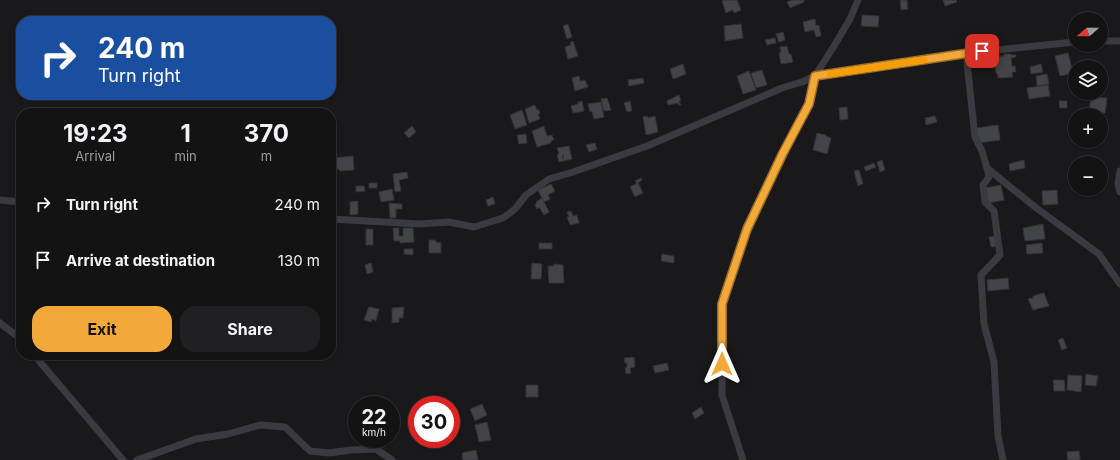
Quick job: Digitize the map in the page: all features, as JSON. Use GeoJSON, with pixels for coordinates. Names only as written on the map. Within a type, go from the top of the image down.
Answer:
{"type":"FeatureCollection","features":[{"type":"Feature","properties":{"kind":"street"},"geometry":{"type":"LineString","coordinates":[[743,460],[722,394],[722,304],[747,229],[783,153],[809,104],[815,76],[850,19],[858,0]]}},
{"type":"Feature","properties":{"kind":"street"},"geometry":{"type":"LineString","coordinates":[[1108,41],[1120,40]]}},
{"type":"Feature","properties":{"kind":"street"},"geometry":{"type":"LineString","coordinates":[[336,219],[419,224],[449,222],[474,227],[503,218],[515,209],[526,195],[549,179],[574,172],[647,146],[782,88],[815,76],[910,63],[966,53],[1068,43]]}},
{"type":"Feature","properties":{"kind":"street"},"geometry":{"type":"LineString","coordinates":[[966,53],[975,137],[982,151],[989,177],[982,185],[985,202],[994,211],[1000,255],[981,274],[984,324],[994,362],[998,436],[1004,460]]}},
{"type":"Feature","properties":{"kind":"street"},"geometry":{"type":"LineString","coordinates":[[987,168],[1035,207],[1099,254],[1120,284]]}},
{"type":"Feature","properties":{"kind":"street"},"geometry":{"type":"LineString","coordinates":[[1120,171],[1118,184],[1120,192]]}},
{"type":"Feature","properties":{"kind":"street"},"geometry":{"type":"LineString","coordinates":[[0,200],[16,202]]}},
{"type":"Feature","properties":{"kind":"street"},"geometry":{"type":"LineString","coordinates":[[0,323],[16,335]]}},
{"type":"Feature","properties":{"kind":"street"},"geometry":{"type":"LineString","coordinates":[[38,360],[123,460]]}},
{"type":"Feature","properties":{"kind":"street"},"geometry":{"type":"LineString","coordinates":[[137,460],[196,439],[228,434],[260,425],[285,427],[310,451],[329,454],[351,450],[376,449],[392,460]]}},
{"type":"Feature","properties":{"kind":"building"},"geometry":{"type":"Polygon","coordinates":[[[737,0],[741,10],[734,13],[733,10],[726,13],[722,1],[737,0]]]}},
{"type":"Feature","properties":{"kind":"building"},"geometry":{"type":"Polygon","coordinates":[[[792,0],[804,0],[804,2],[790,8],[787,2],[792,0]]]}},
{"type":"Feature","properties":{"kind":"building"},"geometry":{"type":"Polygon","coordinates":[[[900,0],[907,0],[908,9],[901,10],[900,0]]]}},
{"type":"Feature","properties":{"kind":"building"},"geometry":{"type":"Polygon","coordinates":[[[943,0],[956,0],[957,2],[945,6],[943,0]]]}},
{"type":"Feature","properties":{"kind":"building"},"geometry":{"type":"Polygon","coordinates":[[[862,15],[879,16],[878,27],[861,26],[862,15]]]}},
{"type":"Feature","properties":{"kind":"building"},"geometry":{"type":"Polygon","coordinates":[[[815,19],[816,26],[819,25],[821,36],[816,37],[814,30],[805,32],[803,22],[815,19]]]}},
{"type":"Feature","properties":{"kind":"building"},"geometry":{"type":"Polygon","coordinates":[[[568,24],[572,37],[567,39],[563,26],[568,24]]]}},
{"type":"Feature","properties":{"kind":"building"},"geometry":{"type":"Polygon","coordinates":[[[741,24],[743,38],[725,41],[724,26],[741,24]]]}},
{"type":"Feature","properties":{"kind":"building"},"geometry":{"type":"Polygon","coordinates":[[[783,32],[785,40],[779,42],[776,34],[783,32]]]}},
{"type":"Feature","properties":{"kind":"building"},"geometry":{"type":"Polygon","coordinates":[[[775,38],[776,43],[767,45],[765,40],[775,38]]]}},
{"type":"Feature","properties":{"kind":"building"},"geometry":{"type":"Polygon","coordinates":[[[573,41],[578,56],[568,59],[565,47],[571,45],[570,43],[573,41]]]}},
{"type":"Feature","properties":{"kind":"building"},"geometry":{"type":"Polygon","coordinates":[[[787,46],[793,62],[781,64],[779,53],[781,52],[780,47],[787,46]]]}},
{"type":"Feature","properties":{"kind":"building"},"geometry":{"type":"Polygon","coordinates":[[[1068,53],[1070,60],[1068,60],[1068,74],[1060,76],[1055,56],[1068,53]]]}},
{"type":"Feature","properties":{"kind":"building"},"geometry":{"type":"Polygon","coordinates":[[[1004,54],[1016,55],[1016,57],[1011,58],[1012,66],[1015,66],[1016,72],[1012,72],[1013,77],[998,78],[994,57],[1004,56],[1004,54]]]}},
{"type":"Feature","properties":{"kind":"building"},"geometry":{"type":"Polygon","coordinates":[[[683,64],[686,74],[673,79],[670,69],[683,64]]]}},
{"type":"Feature","properties":{"kind":"building"},"geometry":{"type":"Polygon","coordinates":[[[1041,64],[1043,72],[1031,74],[1030,67],[1041,64]]]}},
{"type":"Feature","properties":{"kind":"building"},"geometry":{"type":"Polygon","coordinates":[[[762,70],[767,85],[756,88],[751,73],[762,70]]]}},
{"type":"Feature","properties":{"kind":"building"},"geometry":{"type":"Polygon","coordinates":[[[749,71],[756,90],[743,94],[737,76],[749,71]]]}},
{"type":"Feature","properties":{"kind":"building"},"geometry":{"type":"Polygon","coordinates":[[[1047,74],[1049,84],[1037,86],[1036,76],[1047,74]]]}},
{"type":"Feature","properties":{"kind":"building"},"geometry":{"type":"Polygon","coordinates":[[[579,76],[580,81],[585,80],[588,87],[575,91],[572,78],[579,76]]]}},
{"type":"Feature","properties":{"kind":"building"},"geometry":{"type":"Polygon","coordinates":[[[643,78],[644,83],[629,86],[628,80],[643,78]]]}},
{"type":"Feature","properties":{"kind":"building"},"geometry":{"type":"Polygon","coordinates":[[[1048,85],[1050,96],[1029,99],[1027,88],[1048,85]]]}},
{"type":"Feature","properties":{"kind":"building"},"geometry":{"type":"Polygon","coordinates":[[[679,95],[681,105],[678,103],[668,105],[667,101],[679,95]]]}},
{"type":"Feature","properties":{"kind":"building"},"geometry":{"type":"Polygon","coordinates":[[[607,98],[611,110],[604,111],[601,99],[607,98]]]}},
{"type":"Feature","properties":{"kind":"building"},"geometry":{"type":"Polygon","coordinates":[[[1091,100],[1107,100],[1106,108],[1090,108],[1091,100]]]}},
{"type":"Feature","properties":{"kind":"building"},"geometry":{"type":"Polygon","coordinates":[[[582,101],[584,111],[573,113],[571,106],[582,101]]]}},
{"type":"Feature","properties":{"kind":"building"},"geometry":{"type":"Polygon","coordinates":[[[630,101],[632,111],[627,112],[624,103],[630,101]]]}},
{"type":"Feature","properties":{"kind":"building"},"geometry":{"type":"Polygon","coordinates":[[[1059,101],[1067,101],[1067,108],[1060,108],[1059,101]]]}},
{"type":"Feature","properties":{"kind":"building"},"geometry":{"type":"Polygon","coordinates":[[[601,102],[604,117],[594,119],[588,104],[601,102]]]}},
{"type":"Feature","properties":{"kind":"building"},"geometry":{"type":"Polygon","coordinates":[[[535,105],[537,110],[539,110],[540,114],[538,114],[540,119],[529,123],[525,109],[535,105]]]}},
{"type":"Feature","properties":{"kind":"building"},"geometry":{"type":"Polygon","coordinates":[[[847,107],[848,119],[840,120],[839,108],[847,107]]]}},
{"type":"Feature","properties":{"kind":"building"},"geometry":{"type":"Polygon","coordinates":[[[522,110],[527,125],[515,129],[510,115],[522,110]]]}},
{"type":"Feature","properties":{"kind":"building"},"geometry":{"type":"Polygon","coordinates":[[[648,116],[648,118],[655,116],[658,132],[646,135],[643,117],[648,116]]]}},
{"type":"Feature","properties":{"kind":"building"},"geometry":{"type":"Polygon","coordinates":[[[935,116],[937,122],[926,125],[925,118],[935,116]]]}},
{"type":"Feature","properties":{"kind":"building"},"geometry":{"type":"Polygon","coordinates":[[[998,125],[1000,140],[978,143],[976,128],[998,125]]]}},
{"type":"Feature","properties":{"kind":"building"},"geometry":{"type":"Polygon","coordinates":[[[412,126],[416,132],[409,138],[404,133],[412,126]]]}},
{"type":"Feature","properties":{"kind":"building"},"geometry":{"type":"Polygon","coordinates":[[[544,126],[547,136],[552,135],[554,140],[551,141],[551,143],[537,147],[532,131],[544,126]]]}},
{"type":"Feature","properties":{"kind":"building"},"geometry":{"type":"Polygon","coordinates":[[[817,133],[831,138],[827,154],[813,150],[817,133]]]}},
{"type":"Feature","properties":{"kind":"building"},"geometry":{"type":"Polygon","coordinates":[[[526,134],[527,143],[519,144],[517,135],[526,134]]]}},
{"type":"Feature","properties":{"kind":"building"},"geometry":{"type":"Polygon","coordinates":[[[595,143],[597,149],[589,152],[586,145],[595,143]]]}},
{"type":"Feature","properties":{"kind":"building"},"geometry":{"type":"Polygon","coordinates":[[[569,146],[572,159],[564,161],[559,162],[557,148],[569,146]]]}},
{"type":"Feature","properties":{"kind":"building"},"geometry":{"type":"Polygon","coordinates":[[[353,156],[354,170],[340,171],[339,169],[336,169],[336,158],[353,156]]]}},
{"type":"Feature","properties":{"kind":"building"},"geometry":{"type":"Polygon","coordinates":[[[882,160],[885,170],[880,172],[877,162],[882,160]]]}},
{"type":"Feature","properties":{"kind":"building"},"geometry":{"type":"Polygon","coordinates":[[[1024,160],[1025,168],[1010,171],[1009,164],[1024,160]]]}},
{"type":"Feature","properties":{"kind":"building"},"geometry":{"type":"Polygon","coordinates":[[[874,163],[876,167],[866,171],[864,167],[874,163]]]}},
{"type":"Feature","properties":{"kind":"building"},"geometry":{"type":"Polygon","coordinates":[[[859,170],[863,184],[858,186],[854,171],[859,170]]]}},
{"type":"Feature","properties":{"kind":"building"},"geometry":{"type":"Polygon","coordinates":[[[407,172],[408,178],[399,180],[401,191],[395,192],[393,174],[407,172]]]}},
{"type":"Feature","properties":{"kind":"building"},"geometry":{"type":"Polygon","coordinates":[[[641,178],[642,180],[638,183],[643,193],[635,197],[630,187],[637,183],[635,181],[641,178]]]}},
{"type":"Feature","properties":{"kind":"building"},"geometry":{"type":"Polygon","coordinates":[[[369,183],[377,183],[377,188],[369,188],[369,183]]]}},
{"type":"Feature","properties":{"kind":"building"},"geometry":{"type":"Polygon","coordinates":[[[551,184],[555,191],[548,195],[550,199],[544,202],[538,190],[551,184]]]}},
{"type":"Feature","properties":{"kind":"building"},"geometry":{"type":"Polygon","coordinates":[[[1001,185],[1004,200],[988,203],[985,188],[1001,185]]]}},
{"type":"Feature","properties":{"kind":"building"},"geometry":{"type":"Polygon","coordinates":[[[356,186],[364,186],[365,191],[356,192],[356,186]]]}},
{"type":"Feature","properties":{"kind":"building"},"geometry":{"type":"Polygon","coordinates":[[[392,189],[394,200],[381,202],[379,192],[392,189]]]}},
{"type":"Feature","properties":{"kind":"building"},"geometry":{"type":"Polygon","coordinates":[[[1057,190],[1058,204],[1043,205],[1042,191],[1057,190]]]}},
{"type":"Feature","properties":{"kind":"building"},"geometry":{"type":"Polygon","coordinates":[[[493,197],[495,204],[488,206],[486,200],[493,197]]]}},
{"type":"Feature","properties":{"kind":"building"},"geometry":{"type":"Polygon","coordinates":[[[542,198],[549,212],[544,215],[539,207],[537,209],[535,205],[537,203],[536,202],[542,198]]]}},
{"type":"Feature","properties":{"kind":"building"},"geometry":{"type":"Polygon","coordinates":[[[358,201],[358,214],[350,215],[350,202],[358,201]]]}},
{"type":"Feature","properties":{"kind":"building"},"geometry":{"type":"Polygon","coordinates":[[[389,203],[402,204],[402,209],[396,209],[396,218],[390,218],[389,203]]]}},
{"type":"Feature","properties":{"kind":"building"},"geometry":{"type":"Polygon","coordinates":[[[571,211],[573,216],[577,215],[579,223],[570,225],[567,212],[571,211]]]}},
{"type":"Feature","properties":{"kind":"building"},"geometry":{"type":"Polygon","coordinates":[[[1043,224],[1045,239],[1025,241],[1023,228],[1043,224]]]}},
{"type":"Feature","properties":{"kind":"building"},"geometry":{"type":"Polygon","coordinates":[[[393,228],[399,228],[399,236],[403,236],[403,228],[413,228],[414,242],[400,243],[400,241],[394,241],[393,228]]]}},
{"type":"Feature","properties":{"kind":"building"},"geometry":{"type":"Polygon","coordinates":[[[366,229],[373,229],[373,245],[366,245],[366,229]]]}},
{"type":"Feature","properties":{"kind":"building"},"geometry":{"type":"Polygon","coordinates":[[[997,236],[997,246],[991,247],[989,237],[997,236]]]}},
{"type":"Feature","properties":{"kind":"building"},"geometry":{"type":"Polygon","coordinates":[[[429,240],[435,240],[436,242],[441,243],[441,253],[429,253],[429,240]]]}},
{"type":"Feature","properties":{"kind":"building"},"geometry":{"type":"Polygon","coordinates":[[[539,243],[552,243],[552,249],[539,249],[539,243]]]}},
{"type":"Feature","properties":{"kind":"building"},"geometry":{"type":"Polygon","coordinates":[[[1042,243],[1043,253],[1027,254],[1026,245],[1042,243]]]}},
{"type":"Feature","properties":{"kind":"building"},"geometry":{"type":"Polygon","coordinates":[[[404,249],[413,249],[413,255],[404,254],[404,249]]]}},
{"type":"Feature","properties":{"kind":"building"},"geometry":{"type":"Polygon","coordinates":[[[662,254],[674,256],[674,263],[661,261],[662,254]]]}},
{"type":"Feature","properties":{"kind":"building"},"geometry":{"type":"Polygon","coordinates":[[[371,263],[373,272],[367,274],[365,265],[371,263]]]}},
{"type":"Feature","properties":{"kind":"building"},"geometry":{"type":"Polygon","coordinates":[[[532,263],[542,264],[541,279],[531,279],[532,263]]]}},
{"type":"Feature","properties":{"kind":"building"},"geometry":{"type":"Polygon","coordinates":[[[554,264],[563,265],[564,283],[549,283],[548,266],[554,266],[554,264]]]}},
{"type":"Feature","properties":{"kind":"building"},"geometry":{"type":"Polygon","coordinates":[[[1008,278],[1009,289],[988,291],[987,280],[1008,278]]]}},
{"type":"Feature","properties":{"kind":"building"},"geometry":{"type":"Polygon","coordinates":[[[1044,293],[1049,306],[1033,310],[1028,299],[1044,293]]]}},
{"type":"Feature","properties":{"kind":"building"},"geometry":{"type":"Polygon","coordinates":[[[369,307],[379,309],[376,321],[372,319],[371,322],[364,320],[369,307]]]}},
{"type":"Feature","properties":{"kind":"building"},"geometry":{"type":"Polygon","coordinates":[[[404,307],[403,318],[399,318],[399,322],[392,323],[392,308],[404,307]]]}},
{"type":"Feature","properties":{"kind":"building"},"geometry":{"type":"Polygon","coordinates":[[[1063,338],[1067,348],[1062,350],[1058,340],[1063,338]]]}},
{"type":"Feature","properties":{"kind":"building"},"geometry":{"type":"Polygon","coordinates":[[[634,357],[635,367],[630,368],[631,373],[626,374],[625,368],[627,367],[627,363],[625,363],[624,358],[634,357]]]}},
{"type":"Feature","properties":{"kind":"building"},"geometry":{"type":"Polygon","coordinates":[[[667,363],[669,370],[655,373],[653,366],[667,363]]]}},
{"type":"Feature","properties":{"kind":"building"},"geometry":{"type":"Polygon","coordinates":[[[1086,374],[1098,376],[1096,386],[1085,385],[1086,374]]]}},
{"type":"Feature","properties":{"kind":"building"},"geometry":{"type":"Polygon","coordinates":[[[1068,375],[1082,376],[1081,392],[1067,390],[1068,375]]]}},
{"type":"Feature","properties":{"kind":"building"},"geometry":{"type":"Polygon","coordinates":[[[1053,380],[1064,380],[1065,391],[1054,391],[1053,380]]]}},
{"type":"Feature","properties":{"kind":"building"},"geometry":{"type":"Polygon","coordinates":[[[526,385],[538,385],[538,397],[526,397],[526,385]]]}},
{"type":"Feature","properties":{"kind":"building"},"geometry":{"type":"Polygon","coordinates":[[[482,404],[487,415],[475,421],[470,409],[482,404]]]}},
{"type":"Feature","properties":{"kind":"building"},"geometry":{"type":"Polygon","coordinates":[[[701,407],[704,413],[695,419],[692,413],[701,407]]]}},
{"type":"Feature","properties":{"kind":"building"},"geometry":{"type":"Polygon","coordinates":[[[487,422],[491,440],[479,442],[475,425],[487,422]]]}},
{"type":"Feature","properties":{"kind":"building"},"geometry":{"type":"Polygon","coordinates":[[[476,450],[478,460],[463,460],[462,453],[476,450]]]}},
{"type":"Feature","properties":{"kind":"building"},"geometry":{"type":"Polygon","coordinates":[[[1079,451],[1080,460],[1068,460],[1067,452],[1079,451]]]}},
{"type":"Feature","properties":{"kind":"slow traffic"},"geometry":{"type":"LineString","coordinates":[[830,74],[924,60]]}},
{"type":"Feature","properties":{"kind":"route"},"geometry":{"type":"LineString","coordinates":[[722,364],[722,304],[747,229],[783,153],[809,104],[815,76],[910,63],[982,51]]}}]}
